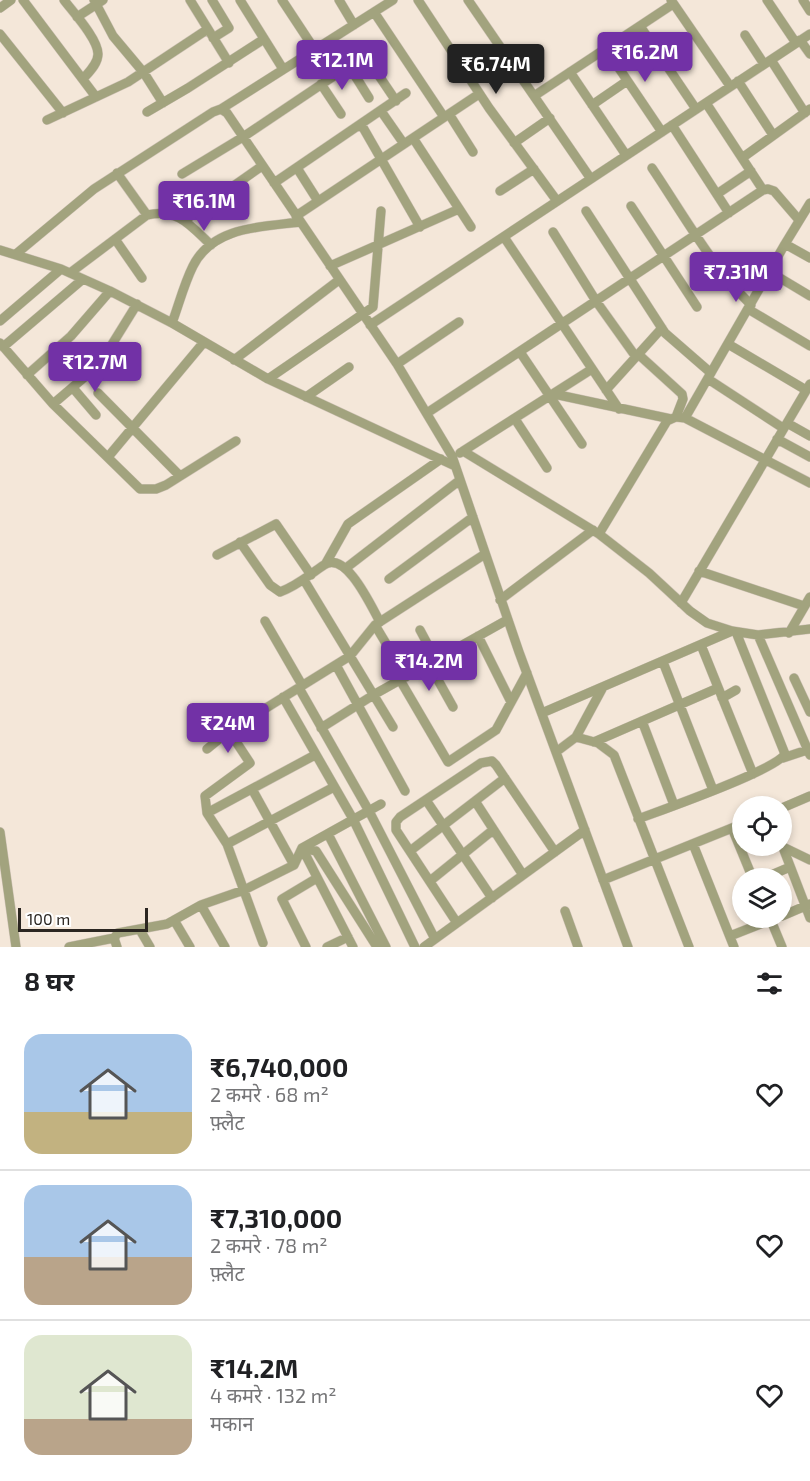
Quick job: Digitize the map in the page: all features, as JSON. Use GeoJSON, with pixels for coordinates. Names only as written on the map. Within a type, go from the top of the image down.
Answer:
{"type":"FeatureCollection","features":[{"type":"Feature","properties":{"kind":"street"},"geometry":{"type":"LineString","coordinates":[[0,8],[11,0]]}},
{"type":"Feature","properties":{"kind":"street"},"geometry":{"type":"LineString","coordinates":[[22,0],[96,97]]}},
{"type":"Feature","properties":{"kind":"street"},"geometry":{"type":"LineString","coordinates":[[64,0],[95,45],[98,54],[95,63],[83,79]]}},
{"type":"Feature","properties":{"kind":"street"},"geometry":{"type":"LineString","coordinates":[[190,0],[229,63]]}},
{"type":"Feature","properties":{"kind":"street"},"geometry":{"type":"LineString","coordinates":[[47,120],[144,73],[211,34],[229,28],[212,0]]}},
{"type":"Feature","properties":{"kind":"street"},"geometry":{"type":"LineString","coordinates":[[240,0],[283,69]]}},
{"type":"Feature","properties":{"kind":"street"},"geometry":{"type":"LineString","coordinates":[[282,0],[315,50]]}},
{"type":"Feature","properties":{"kind":"street"},"geometry":{"type":"LineString","coordinates":[[339,0],[354,25]]}},
{"type":"Feature","properties":{"kind":"street"},"geometry":{"type":"LineString","coordinates":[[16,254],[57,218],[117,173],[393,0]]}},
{"type":"Feature","properties":{"kind":"street"},"geometry":{"type":"LineString","coordinates":[[418,0],[479,93],[557,201]]}},
{"type":"Feature","properties":{"kind":"street"},"geometry":{"type":"LineString","coordinates":[[468,0],[591,178]]}},
{"type":"Feature","properties":{"kind":"street"},"geometry":{"type":"LineString","coordinates":[[767,0],[810,54]]}},
{"type":"Feature","properties":{"kind":"street"},"geometry":{"type":"LineString","coordinates":[[802,0],[810,11]]}},
{"type":"Feature","properties":{"kind":"street"},"geometry":{"type":"LineString","coordinates":[[76,17],[98,1],[113,36],[144,73],[163,103]]}},
{"type":"Feature","properties":{"kind":"street"},"geometry":{"type":"LineString","coordinates":[[534,96],[640,26],[672,2],[773,135]]}},
{"type":"Feature","properties":{"kind":"street"},"geometry":{"type":"LineString","coordinates":[[374,12],[474,152]]}},
{"type":"Feature","properties":{"kind":"street"},"geometry":{"type":"LineString","coordinates":[[640,26],[696,109]]}},
{"type":"Feature","properties":{"kind":"street"},"geometry":{"type":"LineString","coordinates":[[0,34],[63,113]]}},
{"type":"Feature","properties":{"kind":"street"},"geometry":{"type":"LineString","coordinates":[[370,325],[810,34]]}},
{"type":"Feature","properties":{"kind":"street"},"geometry":{"type":"LineString","coordinates":[[742,158],[807,111],[745,35]]}},
{"type":"Feature","properties":{"kind":"street"},"geometry":{"type":"LineString","coordinates":[[147,112],[229,63],[264,39]]}},
{"type":"Feature","properties":{"kind":"street"},"geometry":{"type":"LineString","coordinates":[[183,174],[243,137],[377,46]]}},
{"type":"Feature","properties":{"kind":"street"},"geometry":{"type":"LineString","coordinates":[[606,49],[662,132]]}},
{"type":"Feature","properties":{"kind":"street"},"geometry":{"type":"LineString","coordinates":[[365,55],[396,100]]}},
{"type":"Feature","properties":{"kind":"street"},"geometry":{"type":"LineString","coordinates":[[349,66],[369,98]]}},
{"type":"Feature","properties":{"kind":"street"},"geometry":{"type":"LineString","coordinates":[[570,72],[626,155]]}},
{"type":"Feature","properties":{"kind":"street"},"geometry":{"type":"LineString","coordinates":[[592,105],[627,81]]}},
{"type":"Feature","properties":{"kind":"street"},"geometry":{"type":"LineString","coordinates":[[321,84],[341,114]]}},
{"type":"Feature","properties":{"kind":"street"},"geometry":{"type":"LineString","coordinates":[[274,183],[406,93]]}},
{"type":"Feature","properties":{"kind":"street"},"geometry":{"type":"LineString","coordinates":[[172,323],[194,265],[215,241],[239,231],[298,219],[318,201],[479,93]]}},
{"type":"Feature","properties":{"kind":"street"},"geometry":{"type":"LineString","coordinates":[[706,103],[764,190]]}},
{"type":"Feature","properties":{"kind":"street"},"geometry":{"type":"LineString","coordinates":[[221,109],[227,113],[397,364],[454,461],[507,620],[628,947]]}},
{"type":"Feature","properties":{"kind":"street"},"geometry":{"type":"LineString","coordinates":[[381,111],[404,144]]}},
{"type":"Feature","properties":{"kind":"street"},"geometry":{"type":"LineString","coordinates":[[514,143],[550,118]]}},
{"type":"Feature","properties":{"kind":"street"},"geometry":{"type":"LineString","coordinates":[[361,124],[420,227]]}},
{"type":"Feature","properties":{"kind":"street"},"geometry":{"type":"LineString","coordinates":[[672,125],[729,213]]}},
{"type":"Feature","properties":{"kind":"street"},"geometry":{"type":"LineString","coordinates":[[413,138],[471,227]]}},
{"type":"Feature","properties":{"kind":"street"},"geometry":{"type":"LineString","coordinates":[[185,220],[262,166]]}},
{"type":"Feature","properties":{"kind":"street"},"geometry":{"type":"LineString","coordinates":[[297,168],[318,201]]}},
{"type":"Feature","properties":{"kind":"street"},"geometry":{"type":"LineString","coordinates":[[652,168],[696,235],[732,286],[750,307],[810,346]]}},
{"type":"Feature","properties":{"kind":"street"},"geometry":{"type":"LineString","coordinates":[[500,191],[534,169]]}},
{"type":"Feature","properties":{"kind":"street"},"geometry":{"type":"LineString","coordinates":[[717,194],[751,171]]}},
{"type":"Feature","properties":{"kind":"street"},"geometry":{"type":"LineString","coordinates":[[117,173],[147,215]]}},
{"type":"Feature","properties":{"kind":"street"},"geometry":{"type":"LineString","coordinates":[[427,413],[764,190],[774,190],[799,220]]}},
{"type":"Feature","properties":{"kind":"street"},"geometry":{"type":"LineString","coordinates":[[500,600],[596,532],[667,421],[677,418],[710,376],[784,244],[810,203]]}},
{"type":"Feature","properties":{"kind":"street"},"geometry":{"type":"LineString","coordinates":[[631,206],[697,307]]}},
{"type":"Feature","properties":{"kind":"street"},"geometry":{"type":"LineString","coordinates":[[330,266],[459,209]]}},
{"type":"Feature","properties":{"kind":"street"},"geometry":{"type":"LineString","coordinates":[[586,210],[665,333],[710,376],[785,425],[810,436]]}},
{"type":"Feature","properties":{"kind":"street"},"geometry":{"type":"LineString","coordinates":[[268,379],[373,307],[381,211]]}},
{"type":"Feature","properties":{"kind":"street"},"geometry":{"type":"LineString","coordinates":[[0,321],[65,271],[147,215],[155,213],[175,215],[185,220],[211,245]]}},
{"type":"Feature","properties":{"kind":"street"},"geometry":{"type":"LineString","coordinates":[[553,232],[596,301],[637,355],[682,394],[677,418]]}},
{"type":"Feature","properties":{"kind":"street"},"geometry":{"type":"LineString","coordinates":[[504,237],[618,409]]}},
{"type":"Feature","properties":{"kind":"street"},"geometry":{"type":"LineString","coordinates":[[115,239],[142,278]]}},
{"type":"Feature","properties":{"kind":"street"},"geometry":{"type":"LineString","coordinates":[[784,244],[810,258]]}},
{"type":"Feature","properties":{"kind":"street"},"geometry":{"type":"LineString","coordinates":[[0,250],[65,271],[110,291],[172,323],[268,379],[441,459],[454,461]]}},
{"type":"Feature","properties":{"kind":"street"},"geometry":{"type":"LineString","coordinates":[[770,272],[810,296]]}},
{"type":"Feature","properties":{"kind":"street"},"geometry":{"type":"LineString","coordinates":[[83,279],[1,345],[53,404],[140,489],[156,489],[166,485],[236,441]]}},
{"type":"Feature","properties":{"kind":"street"},"geometry":{"type":"LineString","coordinates":[[234,360],[339,280]]}},
{"type":"Feature","properties":{"kind":"street"},"geometry":{"type":"LineString","coordinates":[[27,375],[71,336],[110,291]]}},
{"type":"Feature","properties":{"kind":"street"},"geometry":{"type":"LineString","coordinates":[[53,404],[94,369],[137,304]]}},
{"type":"Feature","properties":{"kind":"street"},"geometry":{"type":"LineString","coordinates":[[397,364],[459,322]]}},
{"type":"Feature","properties":{"kind":"street"},"geometry":{"type":"LineString","coordinates":[[606,390],[662,328]]}},
{"type":"Feature","properties":{"kind":"street"},"geometry":{"type":"LineString","coordinates":[[108,457],[204,342]]}},
{"type":"Feature","properties":{"kind":"street"},"geometry":{"type":"LineString","coordinates":[[681,603],[808,387],[728,344]]}},
{"type":"Feature","properties":{"kind":"street"},"geometry":{"type":"LineString","coordinates":[[519,352],[552,395],[582,444]]}},
{"type":"Feature","properties":{"kind":"street"},"geometry":{"type":"LineString","coordinates":[[306,397],[349,367]]}},
{"type":"Feature","properties":{"kind":"street"},"geometry":{"type":"LineString","coordinates":[[454,461],[463,451],[592,369]]}},
{"type":"Feature","properties":{"kind":"street"},"geometry":{"type":"LineString","coordinates":[[73,388],[96,415]]}},
{"type":"Feature","properties":{"kind":"street"},"geometry":{"type":"LineString","coordinates":[[98,393],[180,476]]}},
{"type":"Feature","properties":{"kind":"street"},"geometry":{"type":"LineString","coordinates":[[552,395],[618,409],[677,418],[765,459],[810,483]]}},
{"type":"Feature","properties":{"kind":"street"},"geometry":{"type":"LineString","coordinates":[[515,419],[547,468]]}},
{"type":"Feature","properties":{"kind":"street"},"geometry":{"type":"LineString","coordinates":[[777,438],[810,457]]}},
{"type":"Feature","properties":{"kind":"street"},"geometry":{"type":"LineString","coordinates":[[463,451],[596,532],[649,573],[681,603],[707,623],[734,632],[759,635],[810,629]]}},
{"type":"Feature","properties":{"kind":"street"},"geometry":{"type":"LineString","coordinates":[[326,563],[348,524],[441,459]]}},
{"type":"Feature","properties":{"kind":"street"},"geometry":{"type":"LineString","coordinates":[[346,568],[460,480]]}},
{"type":"Feature","properties":{"kind":"street"},"geometry":{"type":"LineString","coordinates":[[389,579],[472,517]]}},
{"type":"Feature","properties":{"kind":"street"},"geometry":{"type":"LineString","coordinates":[[217,555],[276,524],[350,656],[393,727]]}},
{"type":"Feature","properties":{"kind":"street"},"geometry":{"type":"LineString","coordinates":[[240,542],[275,590],[280,592],[290,589],[326,563],[334,561],[346,568],[378,623],[403,679],[448,762],[496,730],[527,673]]}},
{"type":"Feature","properties":{"kind":"street"},"geometry":{"type":"LineString","coordinates":[[207,749],[229,731],[350,656],[378,623],[484,554]]}},
{"type":"Feature","properties":{"kind":"street"},"geometry":{"type":"LineString","coordinates":[[699,571],[804,606]]}},
{"type":"Feature","properties":{"kind":"street"},"geometry":{"type":"LineString","coordinates":[[789,633],[810,597]]}},
{"type":"Feature","properties":{"kind":"street"},"geometry":{"type":"LineString","coordinates":[[321,728],[375,694],[507,620]]}},
{"type":"Feature","properties":{"kind":"street"},"geometry":{"type":"LineString","coordinates":[[265,621],[321,728],[369,811],[435,939]]}},
{"type":"Feature","properties":{"kind":"street"},"geometry":{"type":"LineString","coordinates":[[420,630],[453,707]]}},
{"type":"Feature","properties":{"kind":"street"},"geometry":{"type":"LineString","coordinates":[[542,713],[734,632]]}},
{"type":"Feature","properties":{"kind":"street"},"geometry":{"type":"LineString","coordinates":[[734,632],[784,750],[783,758]]}},
{"type":"Feature","properties":{"kind":"street"},"geometry":{"type":"LineString","coordinates":[[638,819],[753,774],[783,758],[809,752],[759,635]]}},
{"type":"Feature","properties":{"kind":"street"},"geometry":{"type":"LineString","coordinates":[[478,636],[511,702]]}},
{"type":"Feature","properties":{"kind":"street"},"geometry":{"type":"LineString","coordinates":[[701,645],[753,774]]}},
{"type":"Feature","properties":{"kind":"street"},"geometry":{"type":"LineString","coordinates":[[663,662],[713,790]]}},
{"type":"Feature","properties":{"kind":"street"},"geometry":{"type":"LineString","coordinates":[[336,665],[405,791]]}},
{"type":"Feature","properties":{"kind":"street"},"geometry":{"type":"LineString","coordinates":[[794,678],[810,712]]}},
{"type":"Feature","properties":{"kind":"street"},"geometry":{"type":"LineString","coordinates":[[556,752],[576,737],[603,687]]}},
{"type":"Feature","properties":{"kind":"street"},"geometry":{"type":"LineString","coordinates":[[594,742],[718,688]]}},
{"type":"Feature","properties":{"kind":"street"},"geometry":{"type":"LineString","coordinates":[[722,698],[736,690]]}},
{"type":"Feature","properties":{"kind":"street"},"geometry":{"type":"LineString","coordinates":[[284,697],[353,819],[416,947]]}},
{"type":"Feature","properties":{"kind":"street"},"geometry":{"type":"LineString","coordinates":[[642,721],[674,805]]}},
{"type":"Feature","properties":{"kind":"street"},"geometry":{"type":"LineString","coordinates":[[229,731],[250,763],[205,796],[207,813],[227,844],[263,943]]}},
{"type":"Feature","properties":{"kind":"street"},"geometry":{"type":"LineString","coordinates":[[576,737],[606,747],[614,755],[653,860],[689,947]]}},
{"type":"Feature","properties":{"kind":"street"},"geometry":{"type":"LineString","coordinates":[[207,813],[315,755]]}},
{"type":"Feature","properties":{"kind":"street"},"geometry":{"type":"LineString","coordinates":[[457,923],[396,830],[396,822],[426,800],[486,761],[492,761],[555,852]]}},
{"type":"Feature","properties":{"kind":"street"},"geometry":{"type":"LineString","coordinates":[[410,851],[505,778]]}},
{"type":"Feature","properties":{"kind":"street"},"geometry":{"type":"LineString","coordinates":[[227,844],[334,787]]}},
{"type":"Feature","properties":{"kind":"street"},"geometry":{"type":"LineString","coordinates":[[252,789],[294,865]]}},
{"type":"Feature","properties":{"kind":"street"},"geometry":{"type":"LineString","coordinates":[[426,800],[492,898]]}},
{"type":"Feature","properties":{"kind":"street"},"geometry":{"type":"LineString","coordinates":[[792,805],[809,800]]}},
{"type":"Feature","properties":{"kind":"street"},"geometry":{"type":"LineString","coordinates":[[475,801],[523,875]]}},
{"type":"Feature","properties":{"kind":"street"},"geometry":{"type":"LineString","coordinates":[[73,947],[115,943],[118,933],[167,924],[201,905],[244,890],[294,865],[302,848],[381,804]]}},
{"type":"Feature","properties":{"kind":"street"},"geometry":{"type":"LineString","coordinates":[[603,880],[732,828]]}},
{"type":"Feature","properties":{"kind":"street"},"geometry":{"type":"LineString","coordinates":[[430,881],[494,830]]}},
{"type":"Feature","properties":{"kind":"street"},"geometry":{"type":"LineString","coordinates":[[424,947],[585,830]]}},
{"type":"Feature","properties":{"kind":"street"},"geometry":{"type":"LineString","coordinates":[[0,832],[3,872],[16,947]]}},
{"type":"Feature","properties":{"kind":"street"},"geometry":{"type":"LineString","coordinates":[[328,834],[386,947]]}},
{"type":"Feature","properties":{"kind":"street"},"geometry":{"type":"LineString","coordinates":[[693,844],[735,947]]}},
{"type":"Feature","properties":{"kind":"street"},"geometry":{"type":"LineString","coordinates":[[302,848],[353,947]]}},
{"type":"Feature","properties":{"kind":"street"},"geometry":{"type":"LineString","coordinates":[[302,848],[316,850],[377,947]]}},
{"type":"Feature","properties":{"kind":"street"},"geometry":{"type":"LineString","coordinates":[[792,851],[810,860]]}},
{"type":"Feature","properties":{"kind":"street"},"geometry":{"type":"LineString","coordinates":[[786,856],[810,918]]}},
{"type":"Feature","properties":{"kind":"street"},"geometry":{"type":"LineString","coordinates":[[306,947],[282,899],[317,878]]}},
{"type":"Feature","properties":{"kind":"street"},"geometry":{"type":"LineString","coordinates":[[201,905],[225,947]]}},
{"type":"Feature","properties":{"kind":"street"},"geometry":{"type":"LineString","coordinates":[[792,912],[807,906]]}},
{"type":"Feature","properties":{"kind":"street"},"geometry":{"type":"LineString","coordinates":[[566,911],[578,947]]}},
{"type":"Feature","properties":{"kind":"street"},"geometry":{"type":"LineString","coordinates":[[174,920],[190,947]]}},
{"type":"Feature","properties":{"kind":"street"},"geometry":{"type":"LineString","coordinates":[[730,936],[750,928]]}},
{"type":"Feature","properties":{"kind":"street"},"geometry":{"type":"LineString","coordinates":[[775,928],[782,947]]}},
{"type":"Feature","properties":{"kind":"street"},"geometry":{"type":"LineString","coordinates":[[140,930],[150,947]]}},
{"type":"Feature","properties":{"kind":"street"},"geometry":{"type":"LineString","coordinates":[[327,947],[348,937]]}}]}
